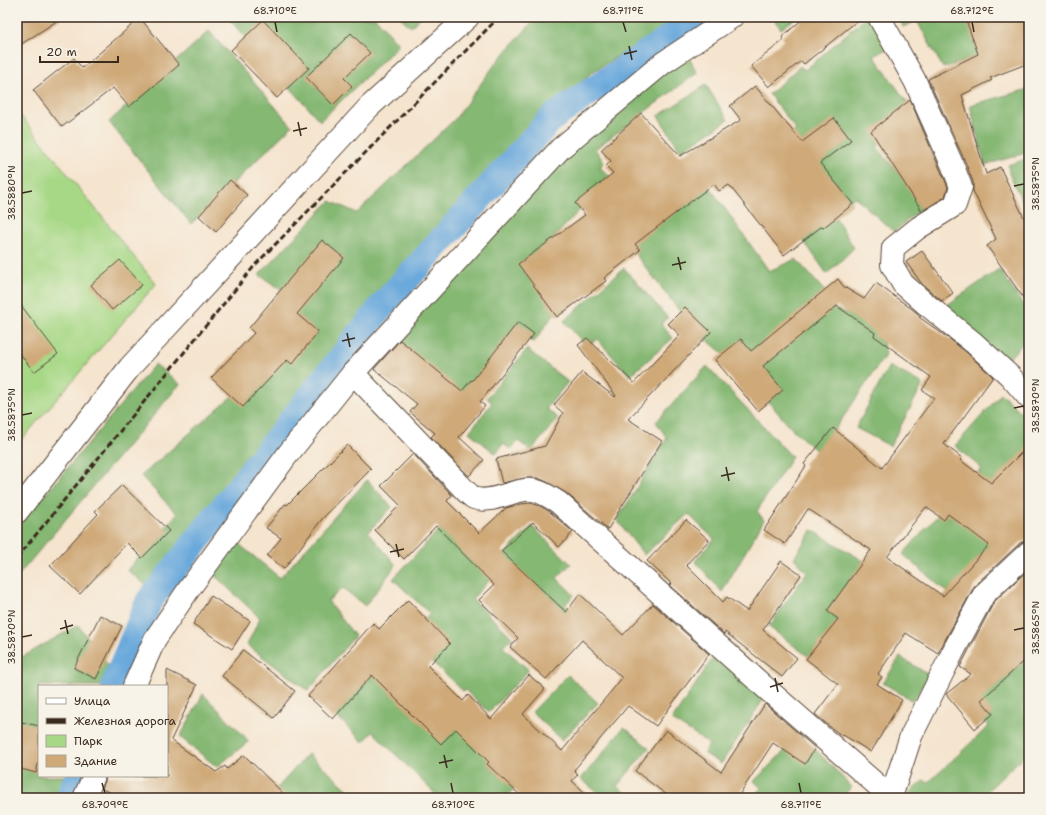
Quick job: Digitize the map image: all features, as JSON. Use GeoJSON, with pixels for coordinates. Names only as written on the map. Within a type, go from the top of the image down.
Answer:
{"type":"FeatureCollection","features":[{"type":"Feature","properties":{"kind":"street"},"geometry":{"type":"LineString","coordinates":[[17,512],[135,362],[369,108],[468,17]]}},
{"type":"Feature","properties":{"kind":"street"},"geometry":{"type":"LineString","coordinates":[[134,685],[155,640],[189,589],[288,454],[353,373],[561,148],[663,63],[732,17]]}},
{"type":"Feature","properties":{"kind":"street"},"geometry":{"type":"LineString","coordinates":[[879,17],[915,81],[961,187],[955,205],[918,228],[893,248],[892,265],[903,284],[974,343],[1010,376],[1029,398]]}},
{"type":"Feature","properties":{"kind":"street"},"geometry":{"type":"LineString","coordinates":[[353,373],[473,497],[481,499],[491,498],[524,490],[533,490],[543,493],[558,502],[768,690],[892,797],[911,736],[984,594],[1029,552]]}},
{"type":"Feature","properties":{"kind":"street"},"geometry":{"type":"LineString","coordinates":[[84,798],[94,777]]}},
{"type":"Feature","properties":{"kind":"green space"},"geometry":{"type":"Polygon","coordinates":[[[227,17],[375,17],[399,45],[320,121],[227,17]]]}},
{"type":"Feature","properties":{"kind":"green space"},"geometry":{"type":"Polygon","coordinates":[[[400,17],[420,17],[411,27],[400,17]]]}},
{"type":"Feature","properties":{"kind":"green space"},"geometry":{"type":"Polygon","coordinates":[[[537,17],[681,17],[591,73],[548,113],[375,302],[275,426],[151,589],[127,570],[177,514],[141,476],[289,346],[295,298],[259,275],[330,201],[357,213],[455,119],[496,63],[537,17]]]}},
{"type":"Feature","properties":{"kind":"green space"},"geometry":{"type":"Polygon","coordinates":[[[772,17],[797,17],[781,29],[772,17]]]}},
{"type":"Feature","properties":{"kind":"green space"},"geometry":{"type":"Polygon","coordinates":[[[866,17],[891,46],[874,56],[914,112],[877,147],[924,206],[894,232],[855,197],[833,213],[854,248],[827,274],[789,220],[762,160],[796,130],[769,94],[800,66],[805,70],[866,17]]]}},
{"type":"Feature","properties":{"kind":"green space"},"geometry":{"type":"Polygon","coordinates":[[[899,17],[1029,17],[1029,40],[943,68],[917,21],[903,27],[899,17]]]}},
{"type":"Feature","properties":{"kind":"green space"},"geometry":{"type":"Polygon","coordinates":[[[209,31],[292,126],[191,224],[109,122],[209,31]]]}},
{"type":"Feature","properties":{"kind":"green space"},"geometry":{"type":"Polygon","coordinates":[[[686,52],[697,73],[595,149],[604,162],[600,167],[613,180],[577,213],[527,266],[559,307],[534,342],[516,335],[452,415],[393,348],[407,335],[402,328],[576,138],[686,52]]]}},
{"type":"Feature","properties":{"kind":"green space"},"geometry":{"type":"Polygon","coordinates":[[[706,85],[728,120],[681,151],[658,116],[706,85]]]}},
{"type":"Feature","properties":{"kind":"green space"},"geometry":{"type":"Polygon","coordinates":[[[1029,89],[1029,152],[985,165],[970,105],[1029,89]]]}},
{"type":"Feature","properties":{"kind":"green space"},"geometry":{"type":"Polygon","coordinates":[[[17,111],[156,284],[17,445],[17,111]]]}},
{"type":"Feature","properties":{"kind":"green space"},"geometry":{"type":"Polygon","coordinates":[[[1029,158],[1029,216],[1009,173],[1008,165],[1029,158]]]}},
{"type":"Feature","properties":{"kind":"green space"},"geometry":{"type":"Polygon","coordinates":[[[709,186],[769,271],[796,259],[828,295],[830,307],[878,325],[886,354],[820,454],[790,427],[739,367],[693,328],[632,250],[651,211],[709,186]]]}},
{"type":"Feature","properties":{"kind":"green space"},"geometry":{"type":"Polygon","coordinates":[[[624,268],[668,318],[661,324],[673,338],[630,376],[597,339],[587,347],[564,321],[624,268]]]}},
{"type":"Feature","properties":{"kind":"green space"},"geometry":{"type":"Polygon","coordinates":[[[999,269],[1029,314],[1029,336],[1005,363],[953,314],[947,305],[999,269]]]}},
{"type":"Feature","properties":{"kind":"green space"},"geometry":{"type":"Polygon","coordinates":[[[527,349],[568,382],[546,409],[558,418],[531,451],[518,441],[511,449],[503,444],[496,454],[469,432],[492,403],[487,398],[527,349]]]}},
{"type":"Feature","properties":{"kind":"green space"},"geometry":{"type":"Polygon","coordinates":[[[155,364],[180,384],[17,577],[17,528],[155,364]]]}},
{"type":"Feature","properties":{"kind":"green space"},"geometry":{"type":"Polygon","coordinates":[[[707,366],[792,457],[757,511],[764,520],[722,592],[695,561],[714,539],[688,514],[644,555],[617,520],[667,438],[656,422],[707,366]]]}},
{"type":"Feature","properties":{"kind":"green space"},"geometry":{"type":"Polygon","coordinates":[[[889,366],[923,384],[890,446],[856,428],[889,366]]]}},
{"type":"Feature","properties":{"kind":"green space"},"geometry":{"type":"Polygon","coordinates":[[[1001,394],[1029,419],[1029,474],[999,508],[970,483],[982,469],[955,446],[1001,394]]]}},
{"type":"Feature","properties":{"kind":"green space"},"geometry":{"type":"Polygon","coordinates":[[[367,480],[392,507],[368,532],[396,565],[365,606],[343,588],[328,601],[355,636],[308,691],[247,645],[260,618],[210,571],[234,540],[280,578],[367,480]]]}},
{"type":"Feature","properties":{"kind":"green space"},"geometry":{"type":"Polygon","coordinates":[[[946,506],[992,547],[950,595],[903,554],[946,506]]]}},
{"type":"Feature","properties":{"kind":"green space"},"geometry":{"type":"Polygon","coordinates":[[[450,518],[502,566],[472,599],[512,637],[503,647],[529,670],[489,712],[465,690],[463,691],[407,638],[430,614],[393,579],[450,518]]]}},
{"type":"Feature","properties":{"kind":"green space"},"geometry":{"type":"Polygon","coordinates":[[[532,526],[571,564],[557,578],[574,595],[565,605],[588,627],[567,648],[499,560],[532,526]]]}},
{"type":"Feature","properties":{"kind":"green space"},"geometry":{"type":"Polygon","coordinates":[[[812,530],[872,566],[813,660],[769,627],[807,572],[794,558],[812,530]]]}},
{"type":"Feature","properties":{"kind":"green space"},"geometry":{"type":"Polygon","coordinates":[[[78,625],[110,668],[103,685],[38,685],[38,777],[69,777],[60,798],[17,798],[17,660],[78,625]]]}},
{"type":"Feature","properties":{"kind":"green space"},"geometry":{"type":"Polygon","coordinates":[[[363,653],[443,709],[518,785],[505,798],[439,798],[373,732],[363,742],[318,698],[363,653]]]}},
{"type":"Feature","properties":{"kind":"green space"},"geometry":{"type":"Polygon","coordinates":[[[1029,655],[1029,751],[980,798],[914,798],[909,793],[924,780],[928,783],[989,726],[955,691],[996,686],[1029,655]]]}},
{"type":"Feature","properties":{"kind":"green space"},"geometry":{"type":"Polygon","coordinates":[[[900,657],[929,675],[913,701],[883,683],[900,657]]]}},
{"type":"Feature","properties":{"kind":"green space"},"geometry":{"type":"Polygon","coordinates":[[[713,658],[767,694],[721,764],[704,753],[709,744],[672,720],[713,658]]]}},
{"type":"Feature","properties":{"kind":"green space"},"geometry":{"type":"Polygon","coordinates":[[[568,675],[598,703],[562,740],[532,712],[568,675]]]}},
{"type":"Feature","properties":{"kind":"green space"},"geometry":{"type":"Polygon","coordinates":[[[203,694],[249,741],[217,767],[180,737],[203,694]]]}},
{"type":"Feature","properties":{"kind":"green space"},"geometry":{"type":"Polygon","coordinates":[[[624,727],[649,748],[617,786],[632,798],[604,798],[581,779],[624,727]]]}},
{"type":"Feature","properties":{"kind":"green space"},"geometry":{"type":"Polygon","coordinates":[[[801,735],[852,787],[840,798],[751,798],[761,788],[754,781],[801,735]]]}},
{"type":"Feature","properties":{"kind":"green space"},"geometry":{"type":"Polygon","coordinates":[[[308,754],[355,796],[354,798],[273,798],[270,796],[308,754]]]}},
{"type":"Feature","properties":{"kind":"building"},"geometry":{"type":"Polygon","coordinates":[[[17,17],[63,17],[17,47],[17,17]]]}},
{"type":"Feature","properties":{"kind":"building"},"geometry":{"type":"Polygon","coordinates":[[[805,17],[862,17],[804,64],[801,61],[769,87],[751,66],[784,40],[782,37],[805,17]]]}},
{"type":"Feature","properties":{"kind":"building"},"geometry":{"type":"Polygon","coordinates":[[[965,17],[1029,17],[1029,63],[990,78],[992,80],[962,95],[986,174],[1000,167],[1029,228],[1029,306],[987,246],[996,239],[973,191],[973,182],[964,159],[928,79],[978,54],[965,17]]]}},
{"type":"Feature","properties":{"kind":"building"},"geometry":{"type":"Polygon","coordinates":[[[140,18],[179,65],[129,107],[113,88],[62,127],[33,90],[74,58],[82,68],[140,18]]]}},
{"type":"Feature","properties":{"kind":"building"},"geometry":{"type":"Polygon","coordinates":[[[263,20],[309,68],[277,98],[231,50],[263,20]]]}},
{"type":"Feature","properties":{"kind":"building"},"geometry":{"type":"Polygon","coordinates":[[[351,33],[370,53],[344,78],[352,86],[333,105],[306,77],[351,33]]]}},
{"type":"Feature","properties":{"kind":"building"},"geometry":{"type":"Polygon","coordinates":[[[755,86],[802,142],[834,118],[851,140],[820,163],[853,204],[823,228],[821,227],[784,255],[729,185],[719,191],[714,184],[635,244],[640,250],[604,278],[606,281],[557,317],[518,264],[585,215],[575,203],[613,173],[606,166],[611,161],[601,150],[641,113],[680,156],[741,120],[730,106],[755,86]]]}},
{"type":"Feature","properties":{"kind":"building"},"geometry":{"type":"Polygon","coordinates":[[[910,100],[948,187],[945,197],[922,211],[871,131],[910,100]]]}},
{"type":"Feature","properties":{"kind":"building"},"geometry":{"type":"Polygon","coordinates":[[[230,180],[247,195],[216,232],[199,216],[230,180]]]}},
{"type":"Feature","properties":{"kind":"building"},"geometry":{"type":"Polygon","coordinates":[[[322,240],[344,258],[297,314],[318,332],[292,364],[287,360],[243,407],[211,378],[254,333],[249,328],[322,240]]]}},
{"type":"Feature","properties":{"kind":"building"},"geometry":{"type":"Polygon","coordinates":[[[922,251],[953,293],[942,301],[922,284],[906,262],[922,251]]]}},
{"type":"Feature","properties":{"kind":"building"},"geometry":{"type":"Polygon","coordinates":[[[120,260],[142,285],[112,310],[91,285],[120,260]]]}},
{"type":"Feature","properties":{"kind":"building"},"geometry":{"type":"Polygon","coordinates":[[[838,279],[844,287],[864,299],[876,283],[912,309],[921,316],[919,317],[966,352],[993,377],[944,444],[962,458],[960,460],[991,483],[1029,445],[1029,540],[1020,543],[975,585],[938,653],[906,633],[878,674],[882,677],[877,684],[902,700],[871,752],[843,735],[842,736],[815,714],[838,684],[806,659],[838,619],[827,611],[871,550],[808,509],[785,544],[764,530],[806,466],[804,464],[833,428],[882,468],[934,398],[922,390],[931,377],[874,336],[875,333],[837,306],[763,366],[783,390],[758,411],[715,360],[741,339],[751,351],[838,279]],[[926,507],[887,557],[943,596],[989,545],[948,514],[944,520],[926,507]]]}},
{"type":"Feature","properties":{"kind":"building"},"geometry":{"type":"Polygon","coordinates":[[[17,300],[58,354],[34,372],[17,350],[17,300]]]}},
{"type":"Feature","properties":{"kind":"building"},"geometry":{"type":"Polygon","coordinates":[[[685,307],[711,332],[628,419],[662,441],[608,529],[566,493],[538,478],[525,478],[502,483],[496,459],[545,446],[563,413],[554,405],[582,372],[615,397],[616,396],[578,345],[587,338],[634,383],[680,335],[668,324],[685,307]]]}},
{"type":"Feature","properties":{"kind":"building"},"geometry":{"type":"Polygon","coordinates":[[[518,322],[534,334],[480,402],[485,406],[459,437],[484,460],[469,476],[431,437],[435,433],[410,412],[417,404],[374,369],[400,340],[462,391],[471,380],[472,381],[518,322]]]}},
{"type":"Feature","properties":{"kind":"building"},"geometry":{"type":"Polygon","coordinates":[[[347,445],[371,469],[322,519],[284,569],[267,556],[281,538],[266,528],[285,504],[287,505],[347,445]]]}},
{"type":"Feature","properties":{"kind":"building"},"geometry":{"type":"Polygon","coordinates":[[[413,454],[452,495],[447,501],[479,533],[506,508],[531,503],[550,512],[573,532],[559,547],[533,522],[501,551],[566,612],[580,594],[623,635],[653,604],[709,654],[656,726],[628,706],[574,770],[578,774],[572,781],[591,798],[523,798],[487,764],[489,762],[456,729],[441,744],[372,675],[333,719],[308,696],[373,623],[379,629],[408,600],[450,644],[428,666],[463,701],[468,695],[491,719],[529,675],[545,689],[523,714],[562,751],[622,678],[582,640],[546,679],[510,647],[518,638],[479,600],[494,585],[436,526],[404,559],[375,530],[400,505],[381,486],[413,454]]]}},
{"type":"Feature","properties":{"kind":"building"},"geometry":{"type":"Polygon","coordinates":[[[122,485],[169,531],[142,558],[127,543],[80,594],[50,566],[98,514],[95,511],[122,485]]]}},
{"type":"Feature","properties":{"kind":"building"},"geometry":{"type":"Polygon","coordinates":[[[686,520],[709,540],[686,565],[723,602],[727,597],[747,611],[781,561],[801,575],[763,630],[797,658],[782,677],[725,632],[724,634],[670,585],[672,584],[647,561],[686,520]]]}},
{"type":"Feature","properties":{"kind":"building"},"geometry":{"type":"Polygon","coordinates":[[[1029,569],[1029,657],[981,700],[993,714],[975,729],[946,694],[971,674],[960,667],[994,602],[1029,569]]]}},
{"type":"Feature","properties":{"kind":"building"},"geometry":{"type":"Polygon","coordinates":[[[211,596],[250,621],[232,649],[193,624],[211,596]]]}},
{"type":"Feature","properties":{"kind":"building"},"geometry":{"type":"Polygon","coordinates":[[[100,615],[122,626],[96,679],[74,668],[100,615]]]}},
{"type":"Feature","properties":{"kind":"building"},"geometry":{"type":"Polygon","coordinates":[[[243,650],[295,691],[274,718],[222,676],[243,650]]]}},
{"type":"Feature","properties":{"kind":"building"},"geometry":{"type":"Polygon","coordinates":[[[167,670],[197,685],[171,740],[216,772],[225,766],[227,769],[244,755],[288,798],[124,798],[102,789],[106,777],[168,777],[167,670]]]}},
{"type":"Feature","properties":{"kind":"building"},"geometry":{"type":"Polygon","coordinates":[[[765,704],[815,748],[805,764],[773,743],[737,798],[671,798],[635,771],[666,730],[721,772],[765,704]]]}},
{"type":"Feature","properties":{"kind":"building"},"geometry":{"type":"Polygon","coordinates":[[[17,721],[38,726],[38,764],[36,773],[17,768],[17,721]]]}},
{"type":"Feature","properties":{"kind":"waterway"},"geometry":{"type":"LineString","coordinates":[[114,685],[149,601],[383,305],[552,118],[700,17]]}},
{"type":"Feature","properties":{"kind":"waterway"},"geometry":{"type":"LineString","coordinates":[[69,798],[78,777]]}},
{"type":"Feature","properties":{"kind":"railway"},"geometry":{"type":"LineString","coordinates":[[17,558],[256,264],[499,17]]}}]}
